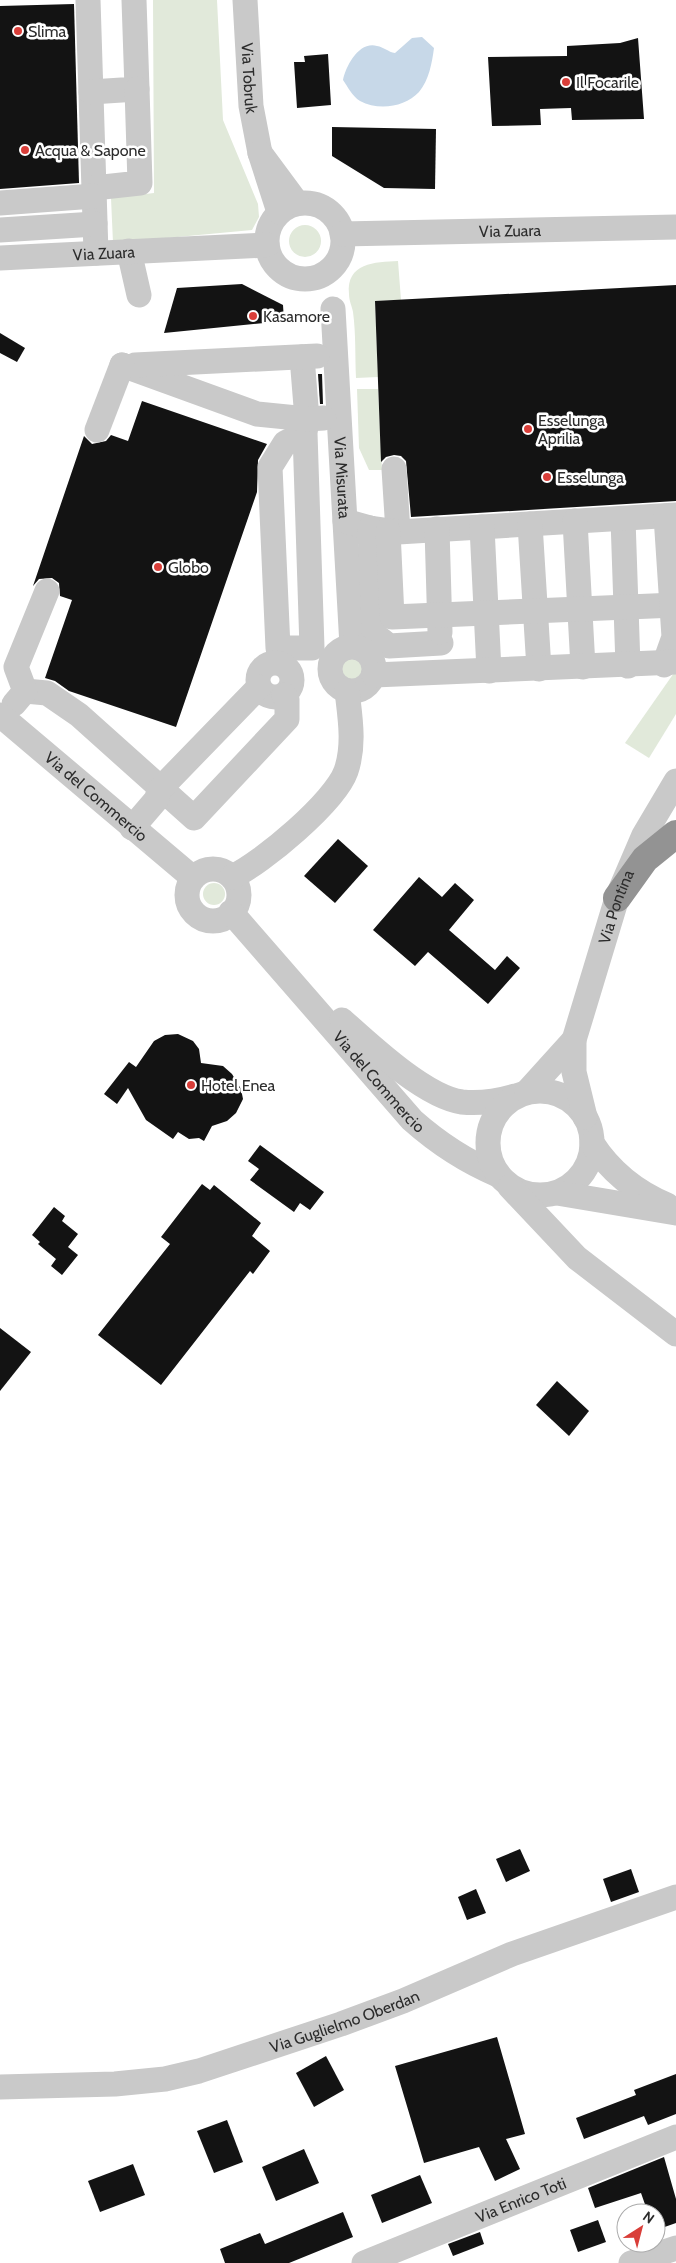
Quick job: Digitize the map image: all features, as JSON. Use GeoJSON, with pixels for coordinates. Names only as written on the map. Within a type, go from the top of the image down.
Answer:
{"type":"FeatureCollection","features":[{"type":"Feature","properties":{"kind":"highway"},"geometry":{"type":"LineString","coordinates":[[617,898],[645,859],[676,834]]}},
{"type":"Feature","properties":{"kind":"street"},"geometry":{"type":"LineString","coordinates":[[88,0],[96,253]]}},
{"type":"Feature","properties":{"kind":"street"},"geometry":{"type":"LineString","coordinates":[[0,203],[94,192],[140,183],[134,0]]}},
{"type":"Feature","properties":{"kind":"street","name":"Via Tobruk"},"geometry":{"type":"LineString","coordinates":[[245,0],[251,106],[260,153],[288,207]]}},
{"type":"Feature","properties":{"kind":"street"},"geometry":{"type":"LineString","coordinates":[[91,92],[137,89]]}},
{"type":"Feature","properties":{"kind":"street"},"geometry":{"type":"LineString","coordinates":[[309,202],[326,209],[338,222],[342,234],[343,246],[339,258],[332,268],[316,277],[307,279],[296,278],[276,266],[267,245],[269,227],[288,207],[309,202]]}},
{"type":"Feature","properties":{"kind":"street"},"geometry":{"type":"LineString","coordinates":[[0,230],[94,224]]}},
{"type":"Feature","properties":{"kind":"street","name":"Via Zuara"},"geometry":{"type":"LineString","coordinates":[[342,234],[676,227]]}},
{"type":"Feature","properties":{"kind":"street","name":"Via Zuara"},"geometry":{"type":"LineString","coordinates":[[0,258],[267,245]]}},
{"type":"Feature","properties":{"kind":"street"},"geometry":{"type":"LineString","coordinates":[[129,252],[139,295]]}},
{"type":"Feature","properties":{"kind":"street","name":"Via Misurata"},"geometry":{"type":"LineString","coordinates":[[332,268],[352,646]]}},
{"type":"Feature","properties":{"kind":"street"},"geometry":{"type":"LineString","coordinates":[[307,279],[333,309]]}},
{"type":"Feature","properties":{"kind":"street"},"geometry":{"type":"LineString","coordinates":[[122,365],[336,355]]}},
{"type":"Feature","properties":{"kind":"street"},"geometry":{"type":"LineString","coordinates":[[284,671],[312,648],[306,426],[302,357]]}},
{"type":"Feature","properties":{"kind":"street"},"geometry":{"type":"LineString","coordinates":[[122,365],[258,414],[306,426]]}},
{"type":"Feature","properties":{"kind":"street"},"geometry":{"type":"LineString","coordinates":[[97,430],[122,365]]}},
{"type":"Feature","properties":{"kind":"street"},"geometry":{"type":"LineString","coordinates":[[25,691],[47,693],[79,715],[160,790],[194,818],[287,719],[270,467],[285,443],[306,426],[339,417]]}},
{"type":"Feature","properties":{"kind":"street"},"geometry":{"type":"LineString","coordinates":[[394,469],[374,634],[389,646],[441,643]]}},
{"type":"Feature","properties":{"kind":"street"},"geometry":{"type":"LineString","coordinates":[[345,521],[386,530],[482,527],[671,516],[674,637],[670,664],[374,675]]}},
{"type":"Feature","properties":{"kind":"street"},"geometry":{"type":"LineString","coordinates":[[623,518],[628,666]]}},
{"type":"Feature","properties":{"kind":"street"},"geometry":{"type":"LineString","coordinates":[[575,521],[583,667]]}},
{"type":"Feature","properties":{"kind":"street"},"geometry":{"type":"LineString","coordinates":[[530,524],[539,669]]}},
{"type":"Feature","properties":{"kind":"street"},"geometry":{"type":"LineString","coordinates":[[482,527],[489,671]]}},
{"type":"Feature","properties":{"kind":"street"},"geometry":{"type":"LineString","coordinates":[[437,529],[442,673]]}},
{"type":"Feature","properties":{"kind":"street"},"geometry":{"type":"LineString","coordinates":[[386,530],[392,617],[674,605]]}},
{"type":"Feature","properties":{"kind":"street"},"geometry":{"type":"LineString","coordinates":[[25,691],[16,667],[47,591]]}},
{"type":"Feature","properties":{"kind":"street"},"geometry":{"type":"LineString","coordinates":[[132,828],[156,800],[160,790],[259,687],[258,675],[261,669],[273,662],[284,671],[339,684],[363,689],[369,684],[374,675],[374,663],[366,651],[352,646],[345,648],[334,656],[330,670],[339,684],[351,737],[347,766],[342,779],[326,800],[261,860],[232,877]]}},
{"type":"Feature","properties":{"kind":"street"},"geometry":{"type":"LineString","coordinates":[[2,716],[25,691]]}},
{"type":"Feature","properties":{"kind":"street","name":"Via del Commercio"},"geometry":{"type":"LineString","coordinates":[[2,716],[193,878]]}},
{"type":"Feature","properties":{"kind":"street","name":"Via Pontina"},"geometry":{"type":"LineString","coordinates":[[585,1117],[574,1072],[574,1040],[617,898],[648,828],[676,780]]}},
{"type":"Feature","properties":{"kind":"street"},"geometry":{"type":"LineString","coordinates":[[210,869],[220,869],[232,877],[237,884],[239,898],[236,907],[231,912],[219,920],[210,920],[194,913],[187,896],[193,878],[202,871],[210,869]]}},
{"type":"Feature","properties":{"kind":"street","name":"Via del Commercio"},"geometry":{"type":"LineString","coordinates":[[231,912],[279,964],[412,1120],[441,1145],[504,1181]]}},
{"type":"Feature","properties":{"kind":"street","name":"Via del Commercio"},"geometry":{"type":"LineString","coordinates":[[279,964],[356,1033],[397,1066],[434,1092],[460,1102],[474,1103],[521,1094]]}},
{"type":"Feature","properties":{"kind":"street","name":"Via Pontina"},"geometry":{"type":"LineString","coordinates":[[521,1094],[574,1040]]}},
{"type":"Feature","properties":{"kind":"street"},"geometry":{"type":"LineString","coordinates":[[504,1181],[525,1194],[541,1196],[557,1193],[572,1185],[583,1174],[590,1159],[592,1143],[590,1129],[585,1117],[576,1106],[565,1097],[553,1092],[521,1094],[504,1105],[495,1115],[487,1136],[489,1156],[504,1181],[577,1258],[676,1334]]}},
{"type":"Feature","properties":{"kind":"street"},"geometry":{"type":"LineString","coordinates":[[592,1143],[609,1166],[622,1178],[646,1195],[676,1209]]}},
{"type":"Feature","properties":{"kind":"street"},"geometry":{"type":"LineString","coordinates":[[557,1193],[676,1213]]}},
{"type":"Feature","properties":{"kind":"street","name":"Via Guglielmo Oberdan"},"geometry":{"type":"LineString","coordinates":[[0,2087],[123,2083],[165,2078],[199,2071],[341,2024],[403,2001],[512,1954],[676,1897]]}},
{"type":"Feature","properties":{"kind":"street","name":"Via Enrico Toti"},"geometry":{"type":"LineString","coordinates":[[364,2263],[676,2137]]}},
{"type":"Feature","properties":{"kind":"street"},"geometry":{"type":"LineString","coordinates":[[631,2263],[676,2248]]}},
{"type":"Feature","properties":{"kind":"green space"},"geometry":{"type":"Polygon","coordinates":[[[153,0],[217,0],[223,120],[258,204],[259,217],[252,230],[113,243],[111,198],[154,193],[153,0]]]}},
{"type":"Feature","properties":{"kind":"green space"},"geometry":{"type":"Polygon","coordinates":[[[305,225],[311,226],[316,230],[320,235],[320,247],[316,252],[311,256],[305,257],[299,256],[294,252],[290,247],[289,241],[290,235],[294,230],[299,226],[305,225]]]}},
{"type":"Feature","properties":{"kind":"green space"},"geometry":{"type":"Polygon","coordinates":[[[398,261],[401,300],[375,301],[378,377],[356,378],[355,329],[349,297],[349,284],[357,270],[364,266],[380,262],[398,261]]]}},
{"type":"Feature","properties":{"kind":"green space"},"geometry":{"type":"Polygon","coordinates":[[[357,389],[378,389],[382,470],[369,470],[359,448],[357,389]]]}},
{"type":"Feature","properties":{"kind":"green space"},"geometry":{"type":"Polygon","coordinates":[[[352,655],[362,659],[366,669],[362,679],[352,683],[342,679],[338,669],[342,659],[352,655]]]}},
{"type":"Feature","properties":{"kind":"green space"},"geometry":{"type":"Polygon","coordinates":[[[676,670],[676,714],[649,758],[625,743],[676,670]]]}},
{"type":"Feature","properties":{"kind":"green space"},"geometry":{"type":"Polygon","coordinates":[[[214,883],[224,890],[225,894],[218,904],[214,905],[204,898],[203,894],[210,884],[214,883]]]}},
{"type":"Feature","properties":{"kind":"water"},"geometry":{"type":"Polygon","coordinates":[[[422,37],[434,48],[430,71],[419,92],[413,97],[399,104],[383,107],[367,104],[352,94],[343,80],[350,62],[359,51],[370,45],[395,53],[412,38],[422,37]]]}},
{"type":"Feature","properties":{"kind":"building"},"geometry":{"type":"Polygon","coordinates":[[[74,4],[79,183],[0,189],[0,6],[74,4]]]}},
{"type":"Feature","properties":{"kind":"building","name":"Il Focarile"},"geometry":{"type":"Polygon","coordinates":[[[638,38],[644,119],[572,120],[571,108],[540,109],[541,125],[492,126],[488,57],[567,56],[567,46],[620,43],[638,38]]]}},
{"type":"Feature","properties":{"kind":"building"},"geometry":{"type":"Polygon","coordinates":[[[328,54],[331,105],[297,108],[294,62],[305,62],[304,56],[328,54]]]}},
{"type":"Feature","properties":{"kind":"building"},"geometry":{"type":"Polygon","coordinates":[[[332,127],[436,129],[435,189],[384,188],[332,156],[332,127]]]}},
{"type":"Feature","properties":{"kind":"building"},"geometry":{"type":"Polygon","coordinates":[[[242,284],[283,305],[284,321],[164,333],[177,288],[242,284]]]}},
{"type":"Feature","properties":{"kind":"building","name":"Esselunga Aprilia"},"geometry":{"type":"Polygon","coordinates":[[[676,285],[676,501],[411,517],[406,461],[401,456],[394,455],[386,457],[381,462],[375,301],[676,285]]]}},
{"type":"Feature","properties":{"kind":"building"},"geometry":{"type":"Polygon","coordinates":[[[0,333],[25,348],[17,362],[0,353],[0,333]]]}},
{"type":"Feature","properties":{"kind":"building"},"geometry":{"type":"Polygon","coordinates":[[[318,374],[322,374],[323,404],[320,404],[318,374]]]}},
{"type":"Feature","properties":{"kind":"building"},"geometry":{"type":"Polygon","coordinates":[[[142,401],[267,444],[258,460],[257,492],[176,727],[69,691],[55,681],[45,678],[72,600],[60,596],[59,583],[52,578],[39,579],[33,586],[84,436],[92,444],[106,441],[111,435],[128,441],[142,401]]]}},
{"type":"Feature","properties":{"kind":"building"},"geometry":{"type":"Polygon","coordinates":[[[338,839],[368,866],[335,903],[304,876],[338,839]]]}},
{"type":"Feature","properties":{"kind":"building"},"geometry":{"type":"Polygon","coordinates":[[[419,877],[442,897],[455,883],[474,900],[449,930],[495,970],[507,956],[520,968],[488,1004],[428,952],[415,966],[373,930],[419,877]]]}},
{"type":"Feature","properties":{"kind":"building"},"geometry":{"type":"Polygon","coordinates":[[[178,1034],[193,1041],[199,1049],[201,1063],[223,1066],[232,1074],[241,1089],[243,1099],[236,1113],[227,1121],[212,1126],[204,1141],[199,1138],[189,1139],[178,1132],[173,1139],[146,1120],[128,1088],[117,1104],[104,1094],[129,1062],[136,1067],[154,1041],[165,1035],[178,1034]]]}},
{"type":"Feature","properties":{"kind":"building"},"geometry":{"type":"Polygon","coordinates":[[[260,1145],[324,1192],[310,1210],[300,1203],[294,1212],[250,1180],[259,1169],[248,1161],[260,1145]]]}},
{"type":"Feature","properties":{"kind":"building"},"geometry":{"type":"Polygon","coordinates":[[[202,1184],[210,1190],[214,1185],[261,1223],[252,1236],[270,1251],[253,1274],[250,1271],[161,1385],[98,1335],[170,1244],[161,1237],[202,1184]]]}},
{"type":"Feature","properties":{"kind":"building"},"geometry":{"type":"Polygon","coordinates":[[[54,1207],[65,1216],[62,1221],[78,1234],[68,1247],[78,1255],[62,1275],[51,1266],[56,1259],[38,1244],[40,1242],[32,1235],[54,1207]]]}},
{"type":"Feature","properties":{"kind":"building"},"geometry":{"type":"Polygon","coordinates":[[[0,1328],[31,1352],[0,1391],[0,1328]]]}},
{"type":"Feature","properties":{"kind":"building"},"geometry":{"type":"Polygon","coordinates":[[[557,1381],[589,1411],[569,1436],[536,1405],[557,1381]]]}},
{"type":"Feature","properties":{"kind":"building"},"geometry":{"type":"Polygon","coordinates":[[[520,1849],[530,1871],[506,1882],[496,1859],[520,1849]]]}},
{"type":"Feature","properties":{"kind":"building"},"geometry":{"type":"Polygon","coordinates":[[[631,1869],[639,1892],[611,1902],[603,1879],[631,1869]]]}},
{"type":"Feature","properties":{"kind":"building"},"geometry":{"type":"Polygon","coordinates":[[[476,1889],[486,1913],[467,1920],[458,1897],[476,1889]]]}},
{"type":"Feature","properties":{"kind":"building"},"geometry":{"type":"Polygon","coordinates":[[[497,2037],[525,2134],[506,2139],[520,2169],[495,2181],[479,2147],[424,2163],[395,2066],[497,2037]]]}},
{"type":"Feature","properties":{"kind":"building"},"geometry":{"type":"Polygon","coordinates":[[[326,2056],[344,2090],[314,2107],[296,2073],[326,2056]]]}},
{"type":"Feature","properties":{"kind":"building"},"geometry":{"type":"Polygon","coordinates":[[[676,2074],[676,2114],[648,2125],[644,2116],[584,2139],[576,2118],[636,2095],[634,2090],[676,2074]]]}},
{"type":"Feature","properties":{"kind":"building"},"geometry":{"type":"Polygon","coordinates":[[[227,2120],[243,2162],[214,2173],[197,2131],[227,2120]]]}},
{"type":"Feature","properties":{"kind":"building"},"geometry":{"type":"Polygon","coordinates":[[[304,2149],[319,2183],[276,2201],[262,2167],[304,2149]]]}},
{"type":"Feature","properties":{"kind":"building"},"geometry":{"type":"Polygon","coordinates":[[[664,2157],[676,2199],[676,2223],[666,2226],[666,2203],[644,2203],[641,2193],[595,2208],[588,2188],[664,2157]]]}},
{"type":"Feature","properties":{"kind":"building"},"geometry":{"type":"Polygon","coordinates":[[[133,2164],[145,2195],[100,2212],[88,2181],[133,2164]]]}},
{"type":"Feature","properties":{"kind":"building"},"geometry":{"type":"Polygon","coordinates":[[[420,2175],[432,2203],[382,2223],[371,2195],[420,2175]]]}},
{"type":"Feature","properties":{"kind":"building"},"geometry":{"type":"Polygon","coordinates":[[[343,2212],[353,2237],[289,2263],[225,2263],[220,2249],[260,2233],[265,2244],[343,2212]]]}},
{"type":"Feature","properties":{"kind":"building"},"geometry":{"type":"Polygon","coordinates":[[[598,2220],[606,2242],[578,2252],[570,2230],[598,2220]]]}},
{"type":"Feature","properties":{"kind":"building"},"geometry":{"type":"Polygon","coordinates":[[[480,2232],[484,2244],[453,2256],[448,2244],[480,2232]]]}},
{"type":"Feature","properties":{"kind":"place","name":"Slima"},"geometry":{"type":"Point","coordinates":[18,31]}},
{"type":"Feature","properties":{"kind":"place","name":"Il Focarile"},"geometry":{"type":"Point","coordinates":[566,82]}},
{"type":"Feature","properties":{"kind":"place","name":"Acqua & Sapone"},"geometry":{"type":"Point","coordinates":[25,150]}},
{"type":"Feature","properties":{"kind":"place","name":"Kasamore"},"geometry":{"type":"Point","coordinates":[253,316]}},
{"type":"Feature","properties":{"kind":"place","name":"Esselunga Aprilia"},"geometry":{"type":"Point","coordinates":[528,429]}},
{"type":"Feature","properties":{"kind":"place","name":"Esselunga"},"geometry":{"type":"Point","coordinates":[547,477]}},
{"type":"Feature","properties":{"kind":"place","name":"Globo"},"geometry":{"type":"Point","coordinates":[158,567]}},
{"type":"Feature","properties":{"kind":"place","name":"Hotel Enea"},"geometry":{"type":"Point","coordinates":[191,1085]}}]}
